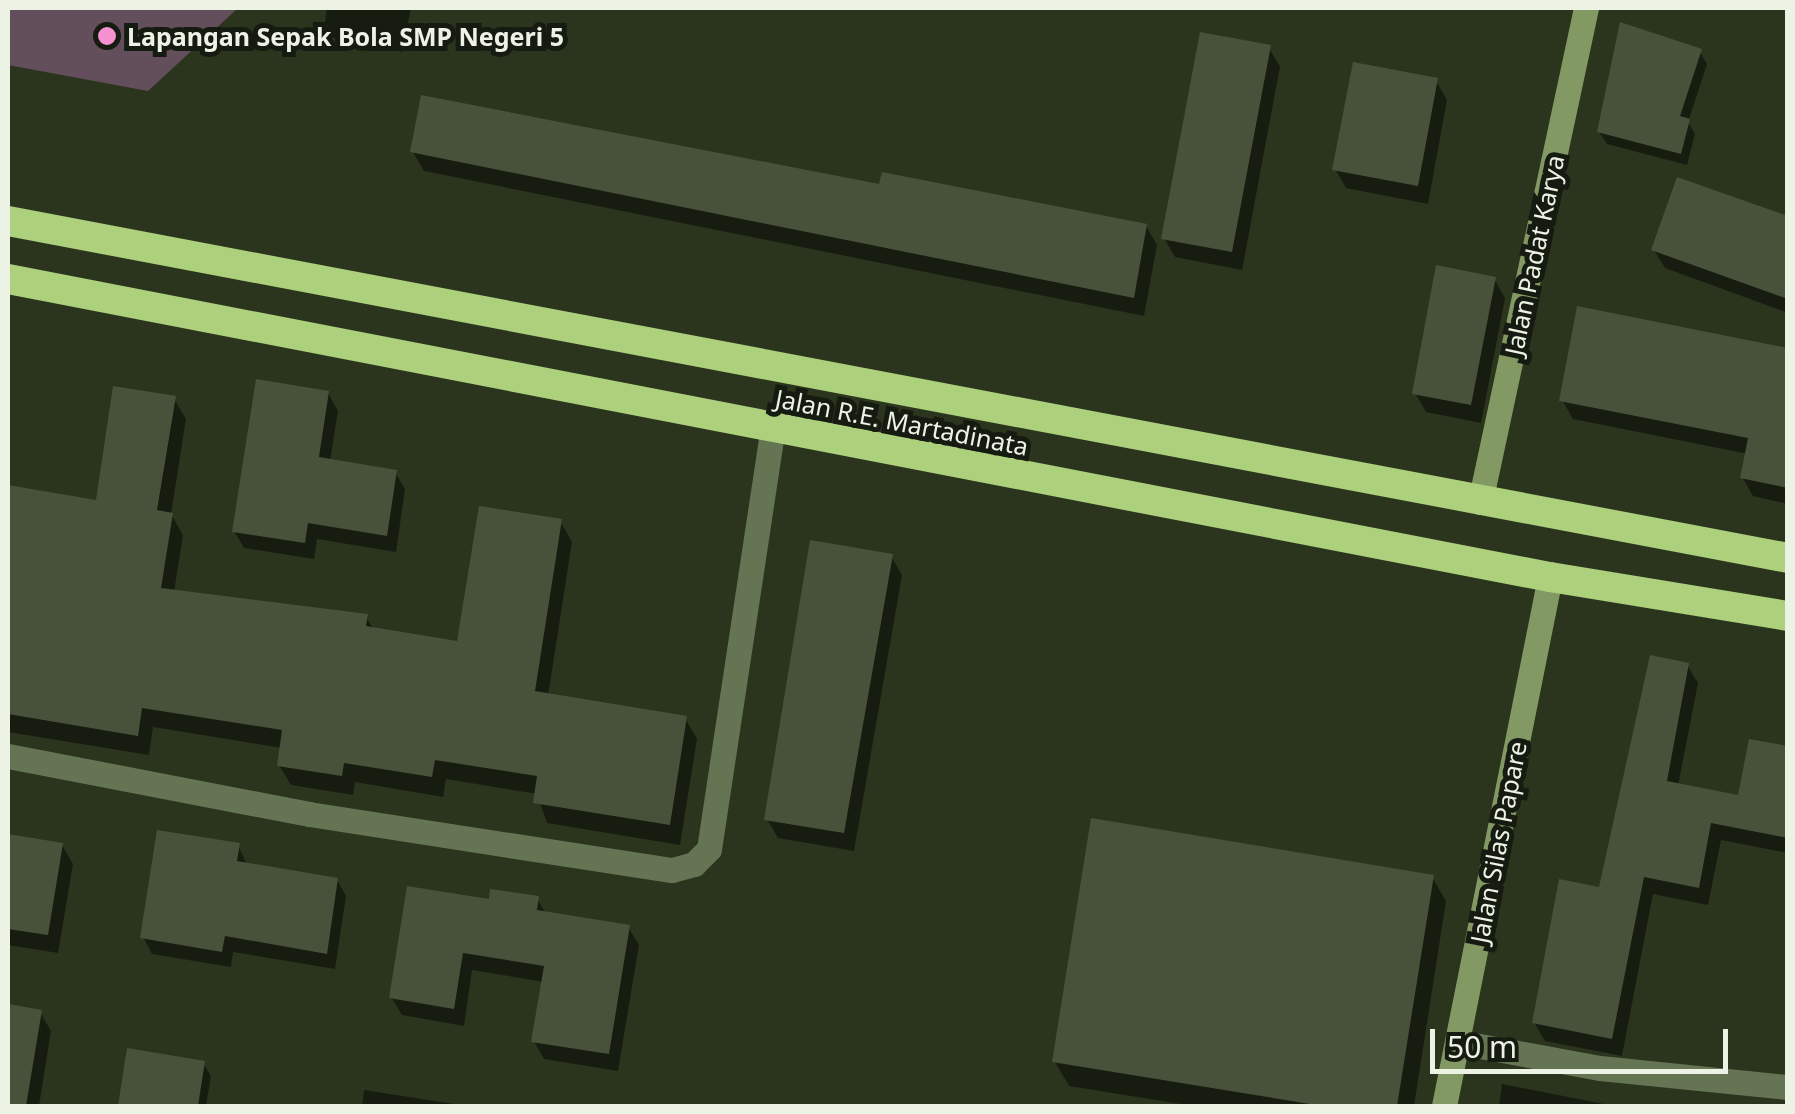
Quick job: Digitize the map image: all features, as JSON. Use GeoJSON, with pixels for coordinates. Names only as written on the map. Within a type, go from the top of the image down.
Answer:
{"type":"FeatureCollection","features":[{"type":"Feature","properties":{"kind":"highway","name":"Jalan R.E. Martadinata"},"geometry":{"type":"LineString","coordinates":[[8,221],[1788,558]]}},
{"type":"Feature","properties":{"kind":"highway","name":"Jalan R.E. Martadinata"},"geometry":{"type":"LineString","coordinates":[[8,279],[1550,577],[1788,616]]}},
{"type":"Feature","properties":{"kind":"street","name":"Jalan Padat Karya"},"geometry":{"type":"LineString","coordinates":[[1480,502],[1586,8]]}},
{"type":"Feature","properties":{"kind":"street"},"geometry":{"type":"LineString","coordinates":[[8,756],[328,817],[672,870],[694,864],[709,849],[774,428]]}},
{"type":"Feature","properties":{"kind":"street","name":"Jalan Silas Papare"},"geometry":{"type":"LineString","coordinates":[[1444,1106],[1550,577]]}},
{"type":"Feature","properties":{"kind":"street"},"geometry":{"type":"LineString","coordinates":[[1458,1042],[1600,1068],[1788,1087]]}},
{"type":"Feature","properties":{"kind":"shaded area","name":"Lapangan Sepak Bola SMP Negeri 5"},"geometry":{"type":"Polygon","coordinates":[[[8,8],[238,8],[148,91],[8,65],[8,8]]]}},
{"type":"Feature","properties":{"kind":"building"},"geometry":{"type":"Polygon","coordinates":[[[1620,22],[1702,49],[1680,116],[1690,119],[1681,154],[1597,132],[1620,22]]]}},
{"type":"Feature","properties":{"kind":"building"},"geometry":{"type":"Polygon","coordinates":[[[1200,32],[1271,45],[1232,252],[1161,239],[1200,32]]]}},
{"type":"Feature","properties":{"kind":"building"},"geometry":{"type":"Polygon","coordinates":[[[1353,62],[1438,78],[1418,186],[1332,170],[1353,62]]]}},
{"type":"Feature","properties":{"kind":"building"},"geometry":{"type":"Polygon","coordinates":[[[421,95],[879,184],[882,172],[1147,224],[1134,298],[410,152],[421,95]]]}},
{"type":"Feature","properties":{"kind":"building"},"geometry":{"type":"Polygon","coordinates":[[[1677,177],[1788,216],[1788,299],[1651,250],[1677,177]]]}},
{"type":"Feature","properties":{"kind":"building"},"geometry":{"type":"Polygon","coordinates":[[[1436,265],[1496,277],[1471,405],[1412,394],[1436,265]]]}},
{"type":"Feature","properties":{"kind":"building"},"geometry":{"type":"Polygon","coordinates":[[[1577,306],[1788,348],[1788,488],[1740,478],[1748,438],[1559,401],[1577,306]]]}},
{"type":"Feature","properties":{"kind":"building"},"geometry":{"type":"Polygon","coordinates":[[[256,379],[329,391],[319,457],[397,470],[387,536],[308,523],[305,543],[232,532],[256,379]]]}},
{"type":"Feature","properties":{"kind":"building"},"geometry":{"type":"Polygon","coordinates":[[[113,386],[176,396],[157,510],[173,513],[161,588],[368,614],[366,626],[457,641],[479,506],[562,519],[535,691],[687,716],[670,825],[533,803],[537,776],[435,760],[432,777],[344,763],[342,776],[277,766],[282,730],[142,708],[138,736],[8,714],[8,485],[96,500],[113,386]]]}},
{"type":"Feature","properties":{"kind":"building"},"geometry":{"type":"Polygon","coordinates":[[[810,540],[893,554],[844,833],[764,820],[810,540]]]}},
{"type":"Feature","properties":{"kind":"building"},"geometry":{"type":"Polygon","coordinates":[[[1650,655],[1689,663],[1667,781],[1738,795],[1749,739],[1788,746],[1788,838],[1711,823],[1699,888],[1644,877],[1612,1039],[1532,1023],[1559,879],[1599,887],[1650,655]]]}},
{"type":"Feature","properties":{"kind":"building"},"geometry":{"type":"Polygon","coordinates":[[[1091,818],[1434,875],[1397,1106],[1322,1106],[1052,1062],[1091,818]]]}},
{"type":"Feature","properties":{"kind":"building"},"geometry":{"type":"Polygon","coordinates":[[[157,830],[240,843],[237,861],[338,878],[327,954],[225,936],[222,952],[140,938],[157,830]]]}},
{"type":"Feature","properties":{"kind":"building"},"geometry":{"type":"Polygon","coordinates":[[[8,834],[63,843],[48,935],[8,929],[8,834]]]}},
{"type":"Feature","properties":{"kind":"building"},"geometry":{"type":"Polygon","coordinates":[[[407,886],[489,899],[490,889],[539,896],[537,910],[630,925],[609,1054],[531,1042],[544,966],[463,953],[454,1009],[389,998],[407,886]]]}},
{"type":"Feature","properties":{"kind":"building"},"geometry":{"type":"Polygon","coordinates":[[[8,1004],[42,1010],[26,1106],[8,1106],[8,1004]]]}},
{"type":"Feature","properties":{"kind":"building"},"geometry":{"type":"Polygon","coordinates":[[[127,1048],[205,1061],[198,1106],[118,1106],[127,1048]]]}},
{"type":"Feature","properties":{"kind":"place","name":"Lapangan Sepak Bola SMP Negeri 5"},"geometry":{"type":"Point","coordinates":[107,36]}}]}
